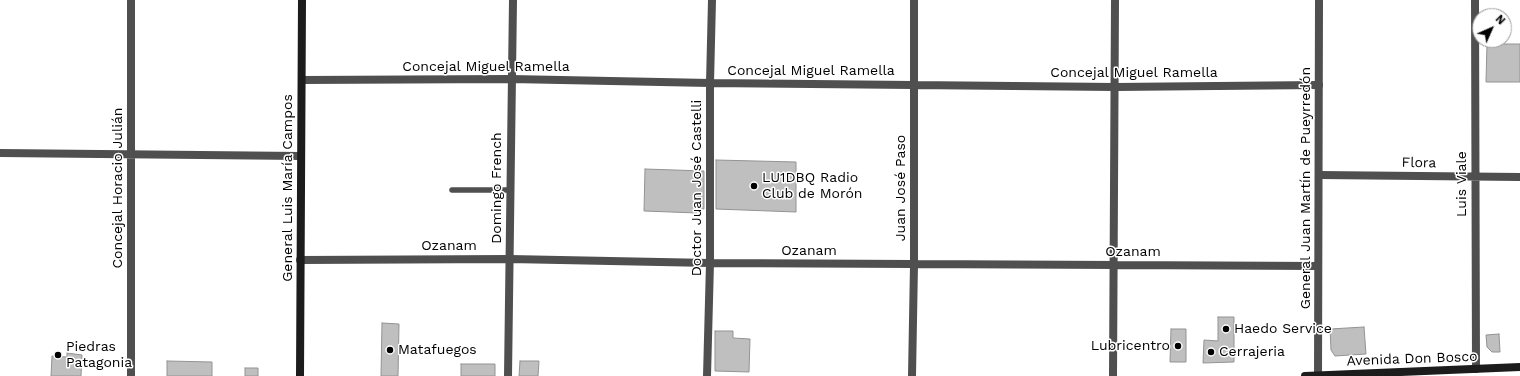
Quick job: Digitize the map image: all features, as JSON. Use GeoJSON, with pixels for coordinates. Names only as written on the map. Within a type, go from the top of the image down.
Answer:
{"type":"FeatureCollection","features":[{"type":"Feature","properties":{"kind":"main road","name":"General Luis María Campos"},"geometry":{"type":"LineString","coordinates":[[300,376],[302,0]]}},
{"type":"Feature","properties":{"kind":"main road","name":"Avenida Don Bosco"},"geometry":{"type":"LineString","coordinates":[[1305,376],[1420,374],[1520,367]]}},
{"type":"Feature","properties":{"kind":"street","name":"Concejal Horacio Julián"},"geometry":{"type":"LineString","coordinates":[[131,0],[131,376]]}},
{"type":"Feature","properties":{"kind":"street","name":"Domingo French"},"geometry":{"type":"LineString","coordinates":[[508,376],[513,0]]}},
{"type":"Feature","properties":{"kind":"street","name":"Doctor Juan José Castelli"},"geometry":{"type":"LineString","coordinates":[[707,376],[710,263],[710,83],[712,0]]}},
{"type":"Feature","properties":{"kind":"street","name":"Juan José Paso"},"geometry":{"type":"LineString","coordinates":[[912,376],[914,264],[914,0]]}},
{"type":"Feature","properties":{"kind":"street"},"geometry":{"type":"LineString","coordinates":[[1113,376],[1115,0]]}},
{"type":"Feature","properties":{"kind":"street","name":"General Juan Martín de Pueyrredón"},"geometry":{"type":"LineString","coordinates":[[1318,376],[1319,0]]}},
{"type":"Feature","properties":{"kind":"street","name":"Luis Viale"},"geometry":{"type":"LineString","coordinates":[[1475,0],[1474,177],[1476,369]]}},
{"type":"Feature","properties":{"kind":"street","name":"Concejal Miguel Ramella"},"geometry":{"type":"LineString","coordinates":[[302,80],[511,79],[710,83],[1115,87],[1319,84]]}},
{"type":"Feature","properties":{"kind":"street"},"geometry":{"type":"LineString","coordinates":[[0,153],[301,156]]}},
{"type":"Feature","properties":{"kind":"street","name":"Flora"},"geometry":{"type":"LineString","coordinates":[[1318,175],[1520,177]]}},
{"type":"Feature","properties":{"kind":"street","name":"Ozanam"},"geometry":{"type":"LineString","coordinates":[[300,260],[510,259],[710,263],[1318,266]]}},
{"type":"Feature","properties":{"kind":"lane"},"geometry":{"type":"LineString","coordinates":[[452,190],[510,190]]}},
{"type":"Feature","properties":{"kind":"building"},"geometry":{"type":"Polygon","coordinates":[[[1512,44],[1520,44],[1520,82],[1486,82],[1487,48],[1512,48],[1512,44]]]}},
{"type":"Feature","properties":{"kind":"building","name":"LU1DBQ Radio Club de Morón"},"geometry":{"type":"Polygon","coordinates":[[[716,160],[796,162],[796,212],[716,209],[716,160]]]}},
{"type":"Feature","properties":{"kind":"building"},"geometry":{"type":"Polygon","coordinates":[[[645,169],[704,171],[704,209],[697,208],[697,213],[644,211],[645,169]]]}},
{"type":"Feature","properties":{"kind":"building","name":"Haedo Service"},"geometry":{"type":"Polygon","coordinates":[[[1218,317],[1234,317],[1234,362],[1203,363],[1204,340],[1218,341],[1218,317]]]}},
{"type":"Feature","properties":{"kind":"building","name":"Matafuegos"},"geometry":{"type":"Polygon","coordinates":[[[382,323],[399,324],[398,376],[381,376],[382,323]]]}},
{"type":"Feature","properties":{"kind":"building"},"geometry":{"type":"Polygon","coordinates":[[[1364,327],[1366,354],[1335,356],[1331,350],[1330,329],[1364,327]]]}},
{"type":"Feature","properties":{"kind":"building","name":"Lubricentro"},"geometry":{"type":"Polygon","coordinates":[[[1171,329],[1186,329],[1186,362],[1170,362],[1171,329]]]}},
{"type":"Feature","properties":{"kind":"building"},"geometry":{"type":"Polygon","coordinates":[[[715,331],[733,331],[733,338],[750,339],[749,372],[715,371],[715,331]]]}},
{"type":"Feature","properties":{"kind":"building"},"geometry":{"type":"Polygon","coordinates":[[[1499,334],[1500,352],[1492,352],[1487,347],[1486,335],[1499,334]]]}},
{"type":"Feature","properties":{"kind":"building"},"geometry":{"type":"Polygon","coordinates":[[[67,353],[82,355],[81,376],[51,376],[52,356],[67,357],[67,353]]]}},
{"type":"Feature","properties":{"kind":"building"},"geometry":{"type":"Polygon","coordinates":[[[167,361],[212,362],[212,376],[167,376],[167,361]]]}},
{"type":"Feature","properties":{"kind":"building"},"geometry":{"type":"Polygon","coordinates":[[[520,361],[539,361],[538,376],[519,376],[520,361]]]}},
{"type":"Feature","properties":{"kind":"building"},"geometry":{"type":"Polygon","coordinates":[[[461,364],[495,364],[495,376],[461,376],[461,364]]]}},
{"type":"Feature","properties":{"kind":"building"},"geometry":{"type":"Polygon","coordinates":[[[245,368],[258,368],[258,376],[245,376],[245,368]]]}},
{"type":"Feature","properties":{"kind":"place","name":"LU1DBQ Radio Club de Morón"},"geometry":{"type":"Point","coordinates":[754,186]}},
{"type":"Feature","properties":{"kind":"place","name":"Haedo Service"},"geometry":{"type":"Point","coordinates":[1226,329]}},
{"type":"Feature","properties":{"kind":"place","name":"Lubricentro"},"geometry":{"type":"Point","coordinates":[1178,346]}},
{"type":"Feature","properties":{"kind":"place","name":"Matafuegos"},"geometry":{"type":"Point","coordinates":[390,350]}},
{"type":"Feature","properties":{"kind":"place","name":"Cerrajeria"},"geometry":{"type":"Point","coordinates":[1211,352]}},
{"type":"Feature","properties":{"kind":"place","name":"Piedras Patagonia"},"geometry":{"type":"Point","coordinates":[58,355]}}]}
